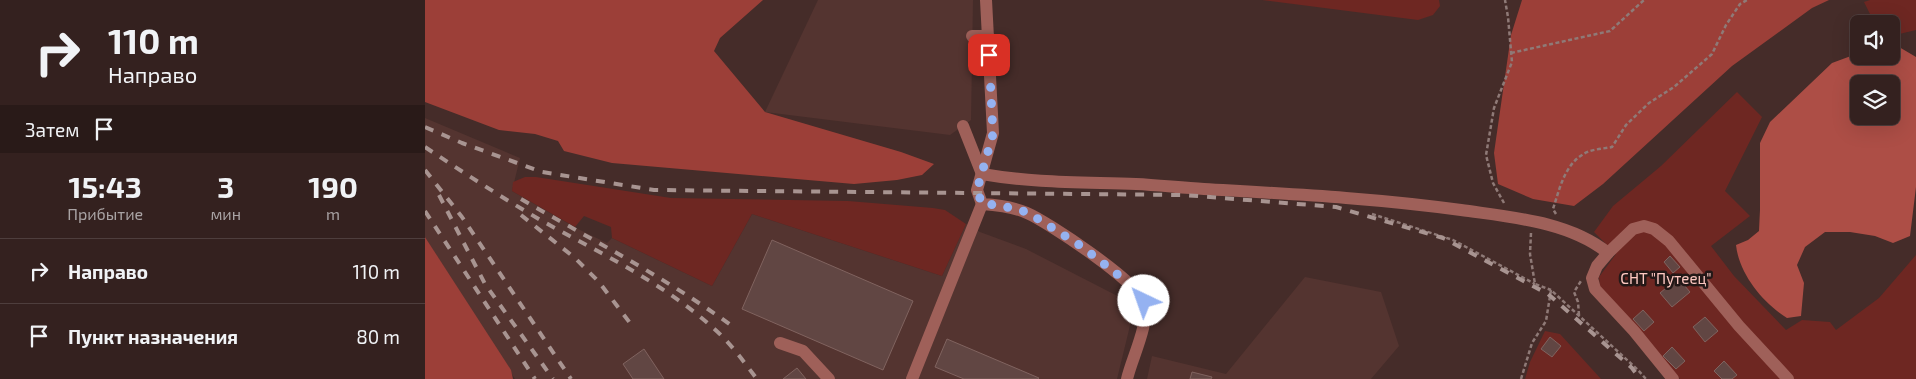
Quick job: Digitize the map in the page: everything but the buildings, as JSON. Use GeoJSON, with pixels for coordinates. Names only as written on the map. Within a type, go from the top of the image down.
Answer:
{"type":"FeatureCollection","features":[{"type":"Feature","properties":{"kind":"street"},"geometry":{"type":"LineString","coordinates":[[912,379],[982,204],[977,190],[993,134],[986,0]]}},
{"type":"Feature","properties":{"kind":"street"},"geometry":{"type":"LineString","coordinates":[[973,36],[988,36]]}},
{"type":"Feature","properties":{"kind":"street"},"geometry":{"type":"LineString","coordinates":[[963,126],[982,174]]}},
{"type":"Feature","properties":{"kind":"street"},"geometry":{"type":"LineString","coordinates":[[982,174],[1016,180],[1138,184],[1312,195],[1421,205],[1515,219],[1579,234],[1595,242],[1608,253]]}},
{"type":"Feature","properties":{"kind":"street"},"geometry":{"type":"LineString","coordinates":[[982,204],[998,205],[1027,212],[1081,246],[1131,285],[1144,301],[1144,324],[1127,379]]}},
{"type":"Feature","properties":{"kind":"street"},"geometry":{"type":"LineString","coordinates":[[1673,379],[1634,331],[1595,289],[1593,278],[1597,266],[1633,229],[1644,226],[1654,229],[1669,241],[1739,326],[1788,379]]}},
{"type":"Feature","properties":{"kind":"street"},"geometry":{"type":"LineString","coordinates":[[780,344],[803,351],[829,379]]}},
{"type":"Feature","properties":{"kind":"path"},"geometry":{"type":"LineString","coordinates":[[1505,0],[1512,62],[1494,108],[1486,154],[1493,183],[1515,219],[1531,234],[1529,254],[1535,284]]}},
{"type":"Feature","properties":{"kind":"path"},"geometry":{"type":"LineString","coordinates":[[1511,52],[1610,31],[1645,0]]}},
{"type":"Feature","properties":{"kind":"path"},"geometry":{"type":"LineString","coordinates":[[1557,216],[1553,209],[1558,192],[1570,166],[1582,155],[1599,148],[1612,147],[1626,125],[1649,103],[1674,87],[1712,54],[1726,25],[1740,4],[1747,0]]}},
{"type":"Feature","properties":{"kind":"path"},"geometry":{"type":"LineString","coordinates":[[1370,213],[1453,240],[1535,284],[1551,290],[1631,363],[1645,379]]}},
{"type":"Feature","properties":{"kind":"path"},"geometry":{"type":"LineString","coordinates":[[1521,379],[1532,343],[1546,321],[1551,290]]}},
{"type":"Feature","properties":{"kind":"shaded area"},"geometry":{"type":"Polygon","coordinates":[[[425,0],[763,0],[720,38],[714,51],[765,112],[901,152],[934,164],[922,175],[897,180],[854,184],[612,163],[564,151],[558,141],[535,134],[499,130],[425,102],[425,0]]]}},
{"type":"Feature","properties":{"kind":"shaded area"},"geometry":{"type":"Polygon","coordinates":[[[818,0],[973,0],[971,120],[950,135],[765,112],[818,0]]]}},
{"type":"Feature","properties":{"kind":"shaded area"},"geometry":{"type":"Polygon","coordinates":[[[1522,0],[1829,0],[1812,8],[1732,66],[1603,184],[1574,206],[1533,199],[1498,184],[1494,153],[1511,35],[1522,0]]]}},
{"type":"Feature","properties":{"kind":"shaded area"},"geometry":{"type":"Polygon","coordinates":[[[1900,48],[1916,57],[1916,187],[1910,236],[1893,243],[1875,236],[1850,232],[1825,232],[1805,247],[1797,265],[1804,283],[1801,316],[1787,318],[1761,296],[1747,277],[1738,256],[1736,245],[1748,240],[1759,231],[1760,143],[1770,122],[1832,63],[1850,56],[1850,65],[1900,65],[1900,48]]]}},
{"type":"Feature","properties":{"kind":"shaded area"},"geometry":{"type":"Polygon","coordinates":[[[425,118],[520,158],[512,191],[578,229],[607,243],[612,238],[712,286],[752,214],[942,276],[966,224],[980,232],[1026,249],[1135,305],[1117,379],[515,379],[425,237],[425,118]]]}},
{"type":"Feature","properties":{"kind":"shaded area"},"geometry":{"type":"Polygon","coordinates":[[[425,237],[511,370],[513,379],[425,379],[425,237]]]}},
{"type":"Feature","properties":{"kind":"shaded area"},"geometry":{"type":"Polygon","coordinates":[[[1305,277],[1381,292],[1399,346],[1371,379],[1147,379],[1152,356],[1226,374],[1305,277]]]}},
{"type":"Feature","properties":{"kind":"green space"},"geometry":{"type":"Polygon","coordinates":[[[1262,0],[1439,0],[1440,6],[1433,15],[1418,20],[1262,0]]]}},
{"type":"Feature","properties":{"kind":"green space"},"geometry":{"type":"Polygon","coordinates":[[[1870,0],[1916,0],[1916,30],[1900,34],[1900,15],[1870,15],[1864,2],[1870,0]]]}},
{"type":"Feature","properties":{"kind":"green space","name":"СНТ \"Путеец\""},"geometry":{"type":"Polygon","coordinates":[[[1737,92],[1762,117],[1725,191],[1750,216],[1711,246],[1734,276],[1786,330],[1802,320],[1830,322],[1836,330],[1879,298],[1916,255],[1916,379],[1680,379],[1600,288],[1599,277],[1616,254],[1594,232],[1613,206],[1661,166],[1737,92]]]}},
{"type":"Feature","properties":{"kind":"green space"},"geometry":{"type":"Polygon","coordinates":[[[525,177],[536,177],[671,198],[848,201],[933,208],[945,210],[966,224],[942,276],[752,214],[712,286],[612,238],[611,227],[584,216],[575,227],[512,191],[513,182],[525,177]]]}},
{"type":"Feature","properties":{"kind":"green space"},"geometry":{"type":"Polygon","coordinates":[[[1545,331],[1560,334],[1601,379],[1525,379],[1530,362],[1545,331]]]}},
{"type":"Feature","properties":{"kind":"railway"},"geometry":{"type":"LineString","coordinates":[[425,127],[462,143],[542,172],[654,190],[1184,195],[1336,207],[1443,238],[1548,294],[1632,368],[1640,379]]}},
{"type":"Feature","properties":{"kind":"railway"},"geometry":{"type":"LineString","coordinates":[[425,147],[544,222],[653,283],[693,311],[719,333],[757,379]]}},
{"type":"Feature","properties":{"kind":"railway"},"geometry":{"type":"LineString","coordinates":[[425,170],[462,217],[571,379]]}},
{"type":"Feature","properties":{"kind":"railway"},"geometry":{"type":"LineString","coordinates":[[439,195],[485,284],[553,379]]}},
{"type":"Feature","properties":{"kind":"railway"},"geometry":{"type":"LineString","coordinates":[[521,199],[655,275],[732,326]]}},
{"type":"Feature","properties":{"kind":"railway"},"geometry":{"type":"LineString","coordinates":[[425,211],[535,379]]}},
{"type":"Feature","properties":{"kind":"railway"},"geometry":{"type":"LineString","coordinates":[[521,215],[575,258],[599,282],[630,323]]}},
{"type":"Feature","properties":{"kind":"route"},"geometry":{"type":"LineString","coordinates":[[989,55],[993,134],[977,190],[982,204],[998,205],[1027,212],[1081,246],[1131,285],[1144,301]]}}]}
